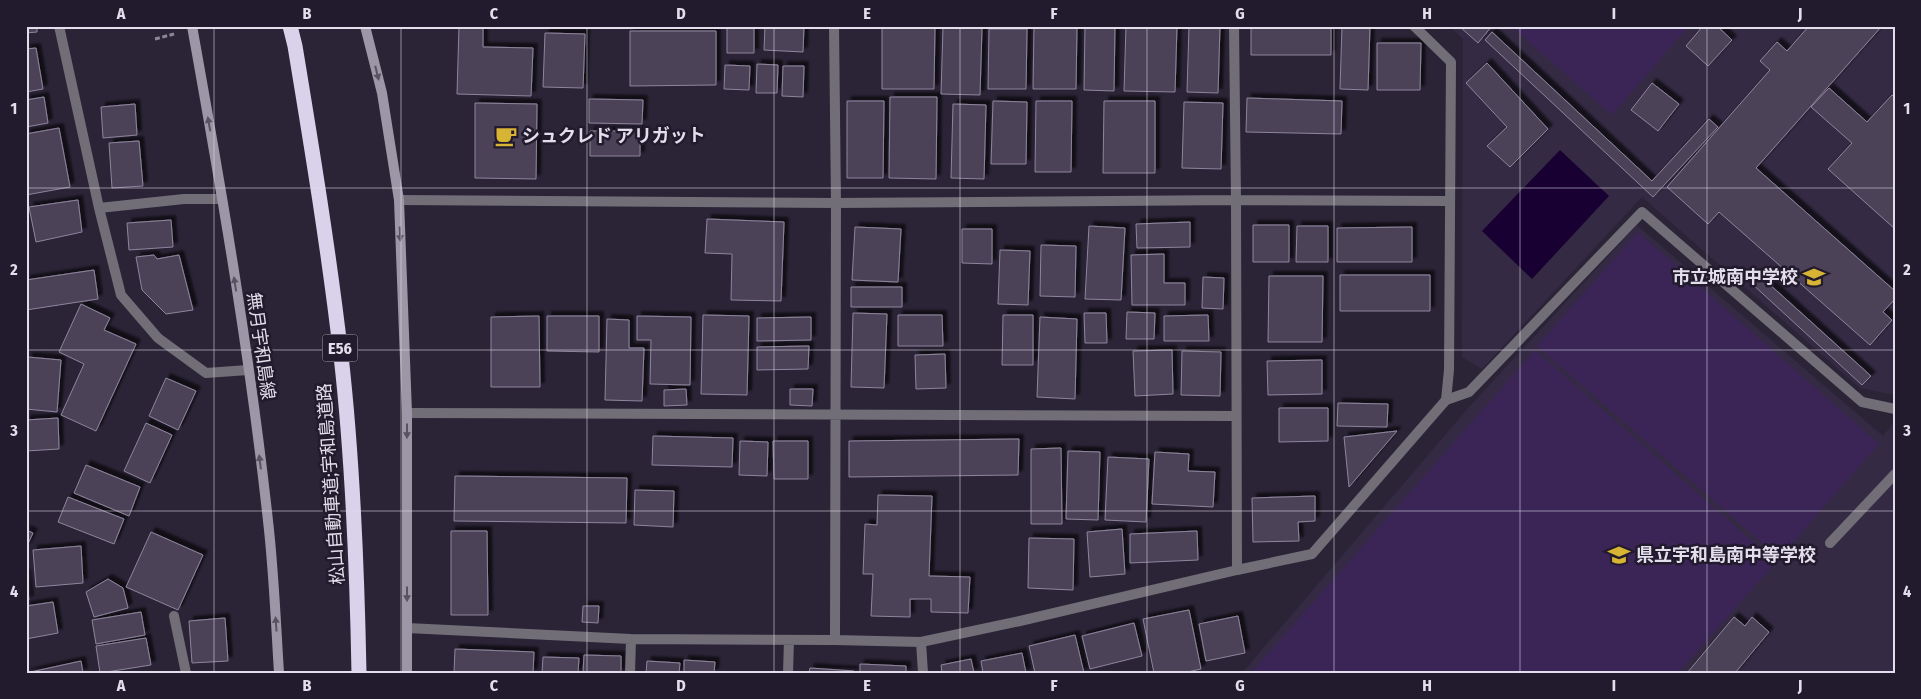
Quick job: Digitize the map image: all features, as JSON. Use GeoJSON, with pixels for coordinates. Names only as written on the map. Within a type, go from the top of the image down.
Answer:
{"type":"FeatureCollection","features":[{"type":"Feature","properties":{"kind":"highway","name":"松山自動車道;宇和島道路"},"geometry":{"type":"LineString","coordinates":[[290,26],[295,46],[321,205],[341,358],[354,516],[359,673]]}},
{"type":"Feature","properties":{"kind":"main road","name":"無月宇和島線"},"geometry":{"type":"LineString","coordinates":[[192,26],[222,199],[248,370],[269,531],[279,673]]}},
{"type":"Feature","properties":{"kind":"main road"},"geometry":{"type":"LineString","coordinates":[[365,26],[382,93],[398,200],[407,413],[407,673]]}},
{"type":"Feature","properties":{"kind":"street"},"geometry":{"type":"LineString","coordinates":[[59,26],[99,208],[121,295],[158,338],[206,373],[248,370]]}},
{"type":"Feature","properties":{"kind":"street"},"geometry":{"type":"LineString","coordinates":[[834,26],[836,204],[835,640]]}},
{"type":"Feature","properties":{"kind":"street"},"geometry":{"type":"LineString","coordinates":[[1234,26],[1237,570]]}},
{"type":"Feature","properties":{"kind":"street"},"geometry":{"type":"LineString","coordinates":[[1414,26],[1451,62],[1449,370],[1446,400]]}},
{"type":"Feature","properties":{"kind":"street"},"geometry":{"type":"LineString","coordinates":[[99,208],[184,200],[222,199]]}},
{"type":"Feature","properties":{"kind":"street"},"geometry":{"type":"LineString","coordinates":[[398,200],[836,204],[1236,200],[1449,201]]}},
{"type":"Feature","properties":{"kind":"street"},"geometry":{"type":"LineString","coordinates":[[407,628],[631,639],[920,642],[1020,622],[1312,554],[1446,400],[1469,392],[1642,212],[1862,402],[1895,408]]}},
{"type":"Feature","properties":{"kind":"street"},"geometry":{"type":"LineString","coordinates":[[407,413],[1236,416]]}},
{"type":"Feature","properties":{"kind":"street"},"geometry":{"type":"LineString","coordinates":[[1830,543],[1895,474]]}},
{"type":"Feature","properties":{"kind":"street"},"geometry":{"type":"LineString","coordinates":[[174,616],[186,673]]}},
{"type":"Feature","properties":{"kind":"street"},"geometry":{"type":"LineString","coordinates":[[630,673],[631,639]]}},
{"type":"Feature","properties":{"kind":"street"},"geometry":{"type":"LineString","coordinates":[[788,673],[789,640]]}},
{"type":"Feature","properties":{"kind":"street"},"geometry":{"type":"LineString","coordinates":[[920,642],[923,673]]}},
{"type":"Feature","properties":{"kind":"shaded area","name":"市立城南中学校"},"geometry":{"type":"Polygon","coordinates":[[[1449,26],[1895,26],[1895,395],[1860,388],[1642,197],[1482,369],[1462,357],[1463,39],[1449,26]]]}},
{"type":"Feature","properties":{"kind":"shaded area"},"geometry":{"type":"Polygon","coordinates":[[[1511,26],[1689,26],[1612,115],[1511,26]]]}},
{"type":"Feature","properties":{"kind":"shaded area"},"geometry":{"type":"Polygon","coordinates":[[[1560,150],[1609,196],[1532,279],[1482,231],[1560,150]]]}},
{"type":"Feature","properties":{"kind":"shaded area","name":"県立宇和島南中等学校"},"geometry":{"type":"Polygon","coordinates":[[[1637,225],[1883,436],[1895,421],[1895,673],[1242,673],[1469,407],[1637,225]]]}},
{"type":"Feature","properties":{"kind":"shaded area"},"geometry":{"type":"Polygon","coordinates":[[[1638,232],[1879,444],[1779,558],[1537,346],[1638,232]]]}},
{"type":"Feature","properties":{"kind":"shaded area"},"geometry":{"type":"Polygon","coordinates":[[[1535,350],[1776,562],[1678,673],[1251,673],[1535,350]]]}},
{"type":"Feature","properties":{"kind":"building"},"geometry":{"type":"Polygon","coordinates":[[[26,26],[37,26],[37,32],[26,33],[26,26]]]}},
{"type":"Feature","properties":{"kind":"building"},"geometry":{"type":"Polygon","coordinates":[[[459,26],[483,26],[483,47],[533,48],[531,96],[457,94],[459,26]]]}},
{"type":"Feature","properties":{"kind":"building"},"geometry":{"type":"Polygon","coordinates":[[[727,26],[754,26],[754,53],[727,53],[727,26]]]}},
{"type":"Feature","properties":{"kind":"building"},"geometry":{"type":"Polygon","coordinates":[[[765,26],[804,26],[803,52],[764,50],[765,26]]]}},
{"type":"Feature","properties":{"kind":"building"},"geometry":{"type":"Polygon","coordinates":[[[882,26],[935,26],[934,89],[882,89],[882,26]]]}},
{"type":"Feature","properties":{"kind":"building"},"geometry":{"type":"Polygon","coordinates":[[[1034,26],[1077,26],[1076,89],[1033,89],[1034,26]]]}},
{"type":"Feature","properties":{"kind":"building"},"geometry":{"type":"Polygon","coordinates":[[[1085,26],[1115,26],[1114,91],[1084,90],[1085,26]]]}},
{"type":"Feature","properties":{"kind":"building"},"geometry":{"type":"Polygon","coordinates":[[[1126,26],[1177,26],[1175,92],[1124,91],[1126,26]]]}},
{"type":"Feature","properties":{"kind":"building"},"geometry":{"type":"Polygon","coordinates":[[[1189,26],[1220,26],[1218,93],[1187,92],[1189,26]]]}},
{"type":"Feature","properties":{"kind":"building"},"geometry":{"type":"Polygon","coordinates":[[[1251,26],[1331,26],[1331,55],[1251,55],[1251,26]]]}},
{"type":"Feature","properties":{"kind":"building"},"geometry":{"type":"Polygon","coordinates":[[[1342,26],[1370,26],[1368,90],[1340,89],[1342,26]]]}},
{"type":"Feature","properties":{"kind":"building"},"geometry":{"type":"Polygon","coordinates":[[[1459,26],[1492,26],[1478,43],[1459,26]]]}},
{"type":"Feature","properties":{"kind":"building"},"geometry":{"type":"Polygon","coordinates":[[[1703,26],[1717,26],[1732,40],[1708,66],[1686,46],[1703,26]]]}},
{"type":"Feature","properties":{"kind":"building"},"geometry":{"type":"Polygon","coordinates":[[[1809,26],[1882,26],[1756,168],[1895,291],[1895,299],[1883,312],[1892,320],[1870,345],[1719,212],[1708,224],[1667,187],[1770,70],[1760,61],[1777,42],[1787,51],[1809,26]]]}},
{"type":"Feature","properties":{"kind":"building"},"geometry":{"type":"Polygon","coordinates":[[[943,27],[982,28],[980,95],[941,94],[943,27]]]}},
{"type":"Feature","properties":{"kind":"building"},"geometry":{"type":"Polygon","coordinates":[[[989,29],[1027,29],[1026,89],[988,89],[989,29]]]}},
{"type":"Feature","properties":{"kind":"building"},"geometry":{"type":"Polygon","coordinates":[[[630,31],[716,31],[716,85],[630,86],[630,31]]]}},
{"type":"Feature","properties":{"kind":"building"},"geometry":{"type":"Polygon","coordinates":[[[1492,32],[1652,181],[1709,119],[1718,127],[1653,197],[1485,40],[1492,32]]]}},
{"type":"Feature","properties":{"kind":"building"},"geometry":{"type":"Polygon","coordinates":[[[545,33],[585,34],[583,88],[543,87],[545,33]]]}},
{"type":"Feature","properties":{"kind":"building"},"geometry":{"type":"Polygon","coordinates":[[[1377,43],[1421,43],[1420,90],[1377,90],[1377,43]]]}},
{"type":"Feature","properties":{"kind":"building"},"geometry":{"type":"Polygon","coordinates":[[[36,48],[43,89],[26,92],[26,49],[36,48]]]}},
{"type":"Feature","properties":{"kind":"building"},"geometry":{"type":"Polygon","coordinates":[[[1487,63],[1548,129],[1510,167],[1487,146],[1507,127],[1466,83],[1487,63]]]}},
{"type":"Feature","properties":{"kind":"building"},"geometry":{"type":"Polygon","coordinates":[[[757,64],[778,65],[777,93],[756,93],[757,64]]]}},
{"type":"Feature","properties":{"kind":"building"},"geometry":{"type":"Polygon","coordinates":[[[725,65],[750,66],[749,90],[724,89],[725,65]]]}},
{"type":"Feature","properties":{"kind":"building"},"geometry":{"type":"Polygon","coordinates":[[[783,66],[804,66],[803,97],[782,96],[783,66]]]}},
{"type":"Feature","properties":{"kind":"building"},"geometry":{"type":"Polygon","coordinates":[[[1652,83],[1679,104],[1658,131],[1631,110],[1652,83]]]}},
{"type":"Feature","properties":{"kind":"building"},"geometry":{"type":"Polygon","coordinates":[[[1829,88],[1867,122],[1892,95],[1895,97],[1895,229],[1828,169],[1852,143],[1811,107],[1829,88]]]}},
{"type":"Feature","properties":{"kind":"building"},"geometry":{"type":"Polygon","coordinates":[[[44,97],[48,123],[26,127],[26,100],[44,97]]]}},
{"type":"Feature","properties":{"kind":"building"},"geometry":{"type":"Polygon","coordinates":[[[890,97],[937,97],[936,179],[889,178],[890,97]]]}},
{"type":"Feature","properties":{"kind":"building"},"geometry":{"type":"Polygon","coordinates":[[[1247,98],[1342,101],[1341,134],[1246,132],[1247,98]]]}},
{"type":"Feature","properties":{"kind":"building"},"geometry":{"type":"Polygon","coordinates":[[[589,99],[643,100],[642,124],[589,123],[589,99]]]}},
{"type":"Feature","properties":{"kind":"building"},"geometry":{"type":"Polygon","coordinates":[[[847,101],[884,101],[883,178],[847,178],[847,101]]]}},
{"type":"Feature","properties":{"kind":"building"},"geometry":{"type":"Polygon","coordinates":[[[993,101],[1027,102],[1026,164],[991,164],[993,101]]]}},
{"type":"Feature","properties":{"kind":"building"},"geometry":{"type":"Polygon","coordinates":[[[1036,101],[1072,101],[1071,172],[1035,172],[1036,101]]]}},
{"type":"Feature","properties":{"kind":"building"},"geometry":{"type":"Polygon","coordinates":[[[1104,101],[1155,101],[1155,173],[1103,173],[1104,101]]]}},
{"type":"Feature","properties":{"kind":"building"},"geometry":{"type":"Polygon","coordinates":[[[1184,102],[1223,103],[1221,169],[1182,168],[1184,102]]]}},
{"type":"Feature","properties":{"kind":"building"},"geometry":{"type":"Polygon","coordinates":[[[475,103],[537,104],[536,179],[475,178],[475,103]]]}},
{"type":"Feature","properties":{"kind":"building"},"geometry":{"type":"Polygon","coordinates":[[[135,104],[137,135],[103,138],[101,107],[135,104]]]}},
{"type":"Feature","properties":{"kind":"building"},"geometry":{"type":"Polygon","coordinates":[[[953,104],[986,105],[984,179],[951,178],[953,104]]]}},
{"type":"Feature","properties":{"kind":"building"},"geometry":{"type":"Polygon","coordinates":[[[59,128],[70,187],[26,195],[26,134],[59,128]]]}},
{"type":"Feature","properties":{"kind":"building"},"geometry":{"type":"Polygon","coordinates":[[[590,131],[640,131],[640,156],[590,156],[590,131]]]}},
{"type":"Feature","properties":{"kind":"building"},"geometry":{"type":"Polygon","coordinates":[[[139,141],[143,186],[112,188],[109,143],[139,141]]]}},
{"type":"Feature","properties":{"kind":"building"},"geometry":{"type":"Polygon","coordinates":[[[78,200],[82,232],[36,242],[29,207],[78,200]]]}},
{"type":"Feature","properties":{"kind":"building"},"geometry":{"type":"Polygon","coordinates":[[[707,219],[784,222],[781,301],[731,300],[732,254],[705,253],[707,219]]]}},
{"type":"Feature","properties":{"kind":"building"},"geometry":{"type":"Polygon","coordinates":[[[171,220],[173,247],[129,250],[127,223],[171,220]]]}},
{"type":"Feature","properties":{"kind":"building"},"geometry":{"type":"Polygon","coordinates":[[[1190,222],[1190,247],[1137,248],[1136,224],[1190,222]]]}},
{"type":"Feature","properties":{"kind":"building"},"geometry":{"type":"Polygon","coordinates":[[[1253,225],[1289,225],[1289,262],[1253,262],[1253,225]]]}},
{"type":"Feature","properties":{"kind":"building"},"geometry":{"type":"Polygon","coordinates":[[[1089,226],[1125,228],[1121,300],[1085,299],[1089,226]]]}},
{"type":"Feature","properties":{"kind":"building"},"geometry":{"type":"Polygon","coordinates":[[[1297,226],[1328,226],[1328,262],[1296,262],[1297,226]]]}},
{"type":"Feature","properties":{"kind":"building"},"geometry":{"type":"Polygon","coordinates":[[[855,227],[901,229],[898,282],[852,280],[855,227]]]}},
{"type":"Feature","properties":{"kind":"building"},"geometry":{"type":"Polygon","coordinates":[[[1412,227],[1412,262],[1337,262],[1337,228],[1412,227]]]}},
{"type":"Feature","properties":{"kind":"building"},"geometry":{"type":"Polygon","coordinates":[[[962,229],[992,229],[992,264],[962,263],[962,229]]]}},
{"type":"Feature","properties":{"kind":"building"},"geometry":{"type":"Polygon","coordinates":[[[1041,245],[1076,246],[1075,297],[1040,296],[1041,245]]]}},
{"type":"Feature","properties":{"kind":"building"},"geometry":{"type":"Polygon","coordinates":[[[1000,250],[1030,251],[1028,305],[998,304],[1000,250]]]}},
{"type":"Feature","properties":{"kind":"building"},"geometry":{"type":"Polygon","coordinates":[[[1164,254],[1164,283],[1185,283],[1185,305],[1132,305],[1131,255],[1164,254]]]}},
{"type":"Feature","properties":{"kind":"building"},"geometry":{"type":"Polygon","coordinates":[[[154,255],[157,259],[179,255],[193,310],[166,314],[142,290],[136,257],[154,255]]]}},
{"type":"Feature","properties":{"kind":"building"},"geometry":{"type":"Polygon","coordinates":[[[94,270],[98,299],[26,310],[26,280],[94,270]]]}},
{"type":"Feature","properties":{"kind":"building"},"geometry":{"type":"Polygon","coordinates":[[[1757,273],[1871,376],[1862,385],[1750,282],[1757,273]]]}},
{"type":"Feature","properties":{"kind":"building"},"geometry":{"type":"Polygon","coordinates":[[[1340,275],[1430,275],[1430,311],[1340,311],[1340,275]]]}},
{"type":"Feature","properties":{"kind":"building"},"geometry":{"type":"Polygon","coordinates":[[[1269,276],[1323,276],[1322,342],[1268,342],[1269,276]]]}},
{"type":"Feature","properties":{"kind":"building"},"geometry":{"type":"Polygon","coordinates":[[[1203,277],[1224,278],[1223,309],[1202,308],[1203,277]]]}},
{"type":"Feature","properties":{"kind":"building"},"geometry":{"type":"Polygon","coordinates":[[[851,287],[902,287],[902,307],[851,307],[851,287]]]}},
{"type":"Feature","properties":{"kind":"building"},"geometry":{"type":"Polygon","coordinates":[[[81,304],[110,318],[104,330],[136,344],[96,431],[61,415],[84,364],[59,352],[81,304]]]}},
{"type":"Feature","properties":{"kind":"building"},"geometry":{"type":"Polygon","coordinates":[[[1127,312],[1155,313],[1154,339],[1126,339],[1127,312]]]}},
{"type":"Feature","properties":{"kind":"building"},"geometry":{"type":"Polygon","coordinates":[[[853,313],[887,314],[884,388],[851,387],[853,313]]]}},
{"type":"Feature","properties":{"kind":"building"},"geometry":{"type":"Polygon","coordinates":[[[1084,313],[1106,313],[1107,343],[1085,343],[1084,313]]]}},
{"type":"Feature","properties":{"kind":"building"},"geometry":{"type":"Polygon","coordinates":[[[703,315],[749,316],[747,395],[701,394],[703,315]]]}},
{"type":"Feature","properties":{"kind":"building"},"geometry":{"type":"Polygon","coordinates":[[[898,315],[942,315],[943,346],[898,346],[898,315]]]}},
{"type":"Feature","properties":{"kind":"building"},"geometry":{"type":"Polygon","coordinates":[[[1003,315],[1033,315],[1033,365],[1002,365],[1003,315]]]}},
{"type":"Feature","properties":{"kind":"building"},"geometry":{"type":"Polygon","coordinates":[[[1208,315],[1209,341],[1164,341],[1164,316],[1208,315]]]}},
{"type":"Feature","properties":{"kind":"building"},"geometry":{"type":"Polygon","coordinates":[[[539,316],[540,387],[491,387],[491,317],[539,316]]]}},
{"type":"Feature","properties":{"kind":"building"},"geometry":{"type":"Polygon","coordinates":[[[547,316],[599,316],[599,352],[547,351],[547,316]]]}},
{"type":"Feature","properties":{"kind":"building"},"geometry":{"type":"Polygon","coordinates":[[[637,316],[691,317],[690,385],[650,384],[651,340],[637,340],[637,316]]]}},
{"type":"Feature","properties":{"kind":"building"},"geometry":{"type":"Polygon","coordinates":[[[811,317],[811,340],[757,341],[757,318],[811,317]]]}},
{"type":"Feature","properties":{"kind":"building"},"geometry":{"type":"Polygon","coordinates":[[[1040,317],[1077,319],[1075,399],[1037,397],[1040,317]]]}},
{"type":"Feature","properties":{"kind":"building"},"geometry":{"type":"Polygon","coordinates":[[[607,319],[629,320],[629,348],[644,348],[642,401],[605,400],[607,319]]]}},
{"type":"Feature","properties":{"kind":"building"},"geometry":{"type":"Polygon","coordinates":[[[809,346],[808,369],[757,370],[757,347],[809,346]]]}},
{"type":"Feature","properties":{"kind":"building"},"geometry":{"type":"Polygon","coordinates":[[[1172,350],[1173,394],[1135,396],[1133,351],[1172,350]]]}},
{"type":"Feature","properties":{"kind":"building"},"geometry":{"type":"Polygon","coordinates":[[[1182,351],[1221,352],[1220,396],[1181,395],[1182,351]]]}},
{"type":"Feature","properties":{"kind":"building"},"geometry":{"type":"Polygon","coordinates":[[[945,354],[946,388],[916,389],[915,355],[945,354]]]}},
{"type":"Feature","properties":{"kind":"building"},"geometry":{"type":"Polygon","coordinates":[[[28,357],[61,360],[57,412],[26,409],[28,357]]]}},
{"type":"Feature","properties":{"kind":"building"},"geometry":{"type":"Polygon","coordinates":[[[1322,360],[1322,394],[1268,395],[1267,361],[1322,360]]]}},
{"type":"Feature","properties":{"kind":"building"},"geometry":{"type":"Polygon","coordinates":[[[166,378],[196,391],[178,430],[149,416],[166,378]]]}},
{"type":"Feature","properties":{"kind":"building"},"geometry":{"type":"Polygon","coordinates":[[[686,389],[687,405],[664,406],[664,390],[686,389]]]}},
{"type":"Feature","properties":{"kind":"building"},"geometry":{"type":"Polygon","coordinates":[[[790,389],[813,389],[812,406],[790,405],[790,389]]]}},
{"type":"Feature","properties":{"kind":"building"},"geometry":{"type":"Polygon","coordinates":[[[1338,403],[1388,404],[1387,427],[1337,426],[1338,403]]]}},
{"type":"Feature","properties":{"kind":"building"},"geometry":{"type":"Polygon","coordinates":[[[1279,408],[1328,408],[1328,441],[1279,442],[1279,408]]]}},
{"type":"Feature","properties":{"kind":"building"},"geometry":{"type":"Polygon","coordinates":[[[58,418],[59,449],[26,451],[26,420],[58,418]]]}},
{"type":"Feature","properties":{"kind":"building"},"geometry":{"type":"Polygon","coordinates":[[[146,423],[172,435],[150,483],[124,471],[146,423]]]}},
{"type":"Feature","properties":{"kind":"building"},"geometry":{"type":"Polygon","coordinates":[[[1397,431],[1349,487],[1344,437],[1397,431]]]}},
{"type":"Feature","properties":{"kind":"building"},"geometry":{"type":"Polygon","coordinates":[[[653,436],[733,438],[732,467],[652,465],[653,436]]]}},
{"type":"Feature","properties":{"kind":"building"},"geometry":{"type":"Polygon","coordinates":[[[1019,439],[1018,475],[849,477],[849,441],[1019,439]]]}},
{"type":"Feature","properties":{"kind":"building"},"geometry":{"type":"Polygon","coordinates":[[[740,441],[768,442],[767,476],[739,475],[740,441]]]}},
{"type":"Feature","properties":{"kind":"building"},"geometry":{"type":"Polygon","coordinates":[[[773,441],[808,441],[808,479],[774,479],[773,441]]]}},
{"type":"Feature","properties":{"kind":"building"},"geometry":{"type":"Polygon","coordinates":[[[1061,448],[1062,524],[1031,524],[1031,449],[1061,448]]]}},
{"type":"Feature","properties":{"kind":"building"},"geometry":{"type":"Polygon","coordinates":[[[1068,451],[1100,452],[1098,520],[1066,519],[1068,451]]]}},
{"type":"Feature","properties":{"kind":"building"},"geometry":{"type":"Polygon","coordinates":[[[1155,452],[1189,454],[1188,471],[1215,472],[1213,507],[1152,504],[1155,452]]]}},
{"type":"Feature","properties":{"kind":"building"},"geometry":{"type":"Polygon","coordinates":[[[1108,457],[1149,459],[1146,522],[1105,520],[1108,457]]]}},
{"type":"Feature","properties":{"kind":"building"},"geometry":{"type":"Polygon","coordinates":[[[86,465],[140,487],[129,516],[74,493],[86,465]]]}},
{"type":"Feature","properties":{"kind":"building"},"geometry":{"type":"Polygon","coordinates":[[[455,476],[627,478],[626,523],[454,521],[455,476]]]}},
{"type":"Feature","properties":{"kind":"building"},"geometry":{"type":"Polygon","coordinates":[[[635,490],[674,491],[673,527],[634,525],[635,490]]]}},
{"type":"Feature","properties":{"kind":"building"},"geometry":{"type":"Polygon","coordinates":[[[878,495],[932,496],[929,576],[970,577],[968,613],[931,612],[931,599],[910,599],[910,617],[871,616],[873,574],[863,574],[865,524],[877,525],[878,495]]]}},
{"type":"Feature","properties":{"kind":"building"},"geometry":{"type":"Polygon","coordinates":[[[1315,496],[1315,521],[1298,522],[1299,541],[1253,542],[1252,498],[1315,496]]]}},
{"type":"Feature","properties":{"kind":"building"},"geometry":{"type":"Polygon","coordinates":[[[68,497],[124,519],[114,544],[58,522],[68,497]]]}},
{"type":"Feature","properties":{"kind":"building"},"geometry":{"type":"Polygon","coordinates":[[[1122,529],[1125,574],[1090,577],[1087,532],[1122,529]]]}},
{"type":"Feature","properties":{"kind":"building"},"geometry":{"type":"Polygon","coordinates":[[[26,530],[33,533],[26,548],[26,530]]]}},
{"type":"Feature","properties":{"kind":"building"},"geometry":{"type":"Polygon","coordinates":[[[451,531],[487,531],[488,615],[451,615],[451,531]]]}},
{"type":"Feature","properties":{"kind":"building"},"geometry":{"type":"Polygon","coordinates":[[[1197,531],[1198,560],[1130,563],[1130,534],[1197,531]]]}},
{"type":"Feature","properties":{"kind":"building"},"geometry":{"type":"Polygon","coordinates":[[[151,532],[203,555],[178,610],[126,587],[151,532]]]}},
{"type":"Feature","properties":{"kind":"building"},"geometry":{"type":"Polygon","coordinates":[[[1029,538],[1074,539],[1073,590],[1028,588],[1029,538]]]}},
{"type":"Feature","properties":{"kind":"building"},"geometry":{"type":"Polygon","coordinates":[[[81,546],[83,583],[36,587],[33,550],[81,546]]]}},
{"type":"Feature","properties":{"kind":"building"},"geometry":{"type":"Polygon","coordinates":[[[26,574],[29,600],[26,601],[26,574]]]}},
{"type":"Feature","properties":{"kind":"building"},"geometry":{"type":"Polygon","coordinates":[[[108,579],[123,588],[128,608],[94,617],[86,592],[108,579]]]}},
{"type":"Feature","properties":{"kind":"building"},"geometry":{"type":"Polygon","coordinates":[[[53,602],[58,633],[26,639],[26,606],[53,602]]]}},
{"type":"Feature","properties":{"kind":"building"},"geometry":{"type":"Polygon","coordinates":[[[583,606],[599,606],[598,623],[582,622],[583,606]]]}},
{"type":"Feature","properties":{"kind":"building"},"geometry":{"type":"Polygon","coordinates":[[[1189,610],[1201,669],[1183,673],[1154,673],[1143,619],[1189,610]]]}},
{"type":"Feature","properties":{"kind":"building"},"geometry":{"type":"Polygon","coordinates":[[[141,612],[145,635],[96,644],[92,620],[141,612]]]}},
{"type":"Feature","properties":{"kind":"building"},"geometry":{"type":"Polygon","coordinates":[[[1238,616],[1245,653],[1206,661],[1199,624],[1238,616]]]}},
{"type":"Feature","properties":{"kind":"building"},"geometry":{"type":"Polygon","coordinates":[[[1734,617],[1745,626],[1752,617],[1769,632],[1735,673],[1687,673],[1734,617]]]}},
{"type":"Feature","properties":{"kind":"building"},"geometry":{"type":"Polygon","coordinates":[[[225,618],[228,661],[192,663],[189,621],[225,618]]]}},
{"type":"Feature","properties":{"kind":"building"},"geometry":{"type":"Polygon","coordinates":[[[1134,623],[1142,656],[1090,669],[1082,636],[1134,623]]]}},
{"type":"Feature","properties":{"kind":"building"},"geometry":{"type":"Polygon","coordinates":[[[1075,635],[1084,673],[1035,673],[1029,646],[1075,635]]]}},
{"type":"Feature","properties":{"kind":"building"},"geometry":{"type":"Polygon","coordinates":[[[146,638],[151,665],[100,673],[96,646],[146,638]]]}},
{"type":"Feature","properties":{"kind":"building"},"geometry":{"type":"Polygon","coordinates":[[[455,649],[534,652],[533,673],[454,673],[455,649]]]}},
{"type":"Feature","properties":{"kind":"building"},"geometry":{"type":"Polygon","coordinates":[[[1022,653],[1026,673],[983,673],[981,661],[1022,653]]]}},
{"type":"Feature","properties":{"kind":"building"},"geometry":{"type":"Polygon","coordinates":[[[584,655],[621,656],[621,673],[583,673],[584,655]]]}},
{"type":"Feature","properties":{"kind":"building"},"geometry":{"type":"Polygon","coordinates":[[[543,657],[579,658],[578,673],[542,673],[543,657]]]}},
{"type":"Feature","properties":{"kind":"building"},"geometry":{"type":"Polygon","coordinates":[[[971,659],[974,673],[942,673],[941,665],[971,659]]]}},
{"type":"Feature","properties":{"kind":"building"},"geometry":{"type":"Polygon","coordinates":[[[684,660],[715,662],[714,673],[684,673],[684,660]]]}},
{"type":"Feature","properties":{"kind":"building"},"geometry":{"type":"Polygon","coordinates":[[[81,661],[83,673],[26,673],[81,661]]]}},
{"type":"Feature","properties":{"kind":"building"},"geometry":{"type":"Polygon","coordinates":[[[647,661],[680,663],[679,673],[646,673],[647,661]]]}},
{"type":"Feature","properties":{"kind":"building"},"geometry":{"type":"Polygon","coordinates":[[[860,664],[906,666],[906,673],[860,673],[860,664]]]}},
{"type":"Feature","properties":{"kind":"building"},"geometry":{"type":"Polygon","coordinates":[[[810,668],[854,671],[854,673],[809,673],[810,668]]]}},
{"type":"Feature","properties":{"kind":"place","name":"シュクレド アリガット"},"geometry":{"type":"Point","coordinates":[506,136]}},
{"type":"Feature","properties":{"kind":"place","name":"市立城南中学校"},"geometry":{"type":"Point","coordinates":[1814,277]}},
{"type":"Feature","properties":{"kind":"place","name":"県立宇和島南中等学校"},"geometry":{"type":"Point","coordinates":[1619,555]}}]}
